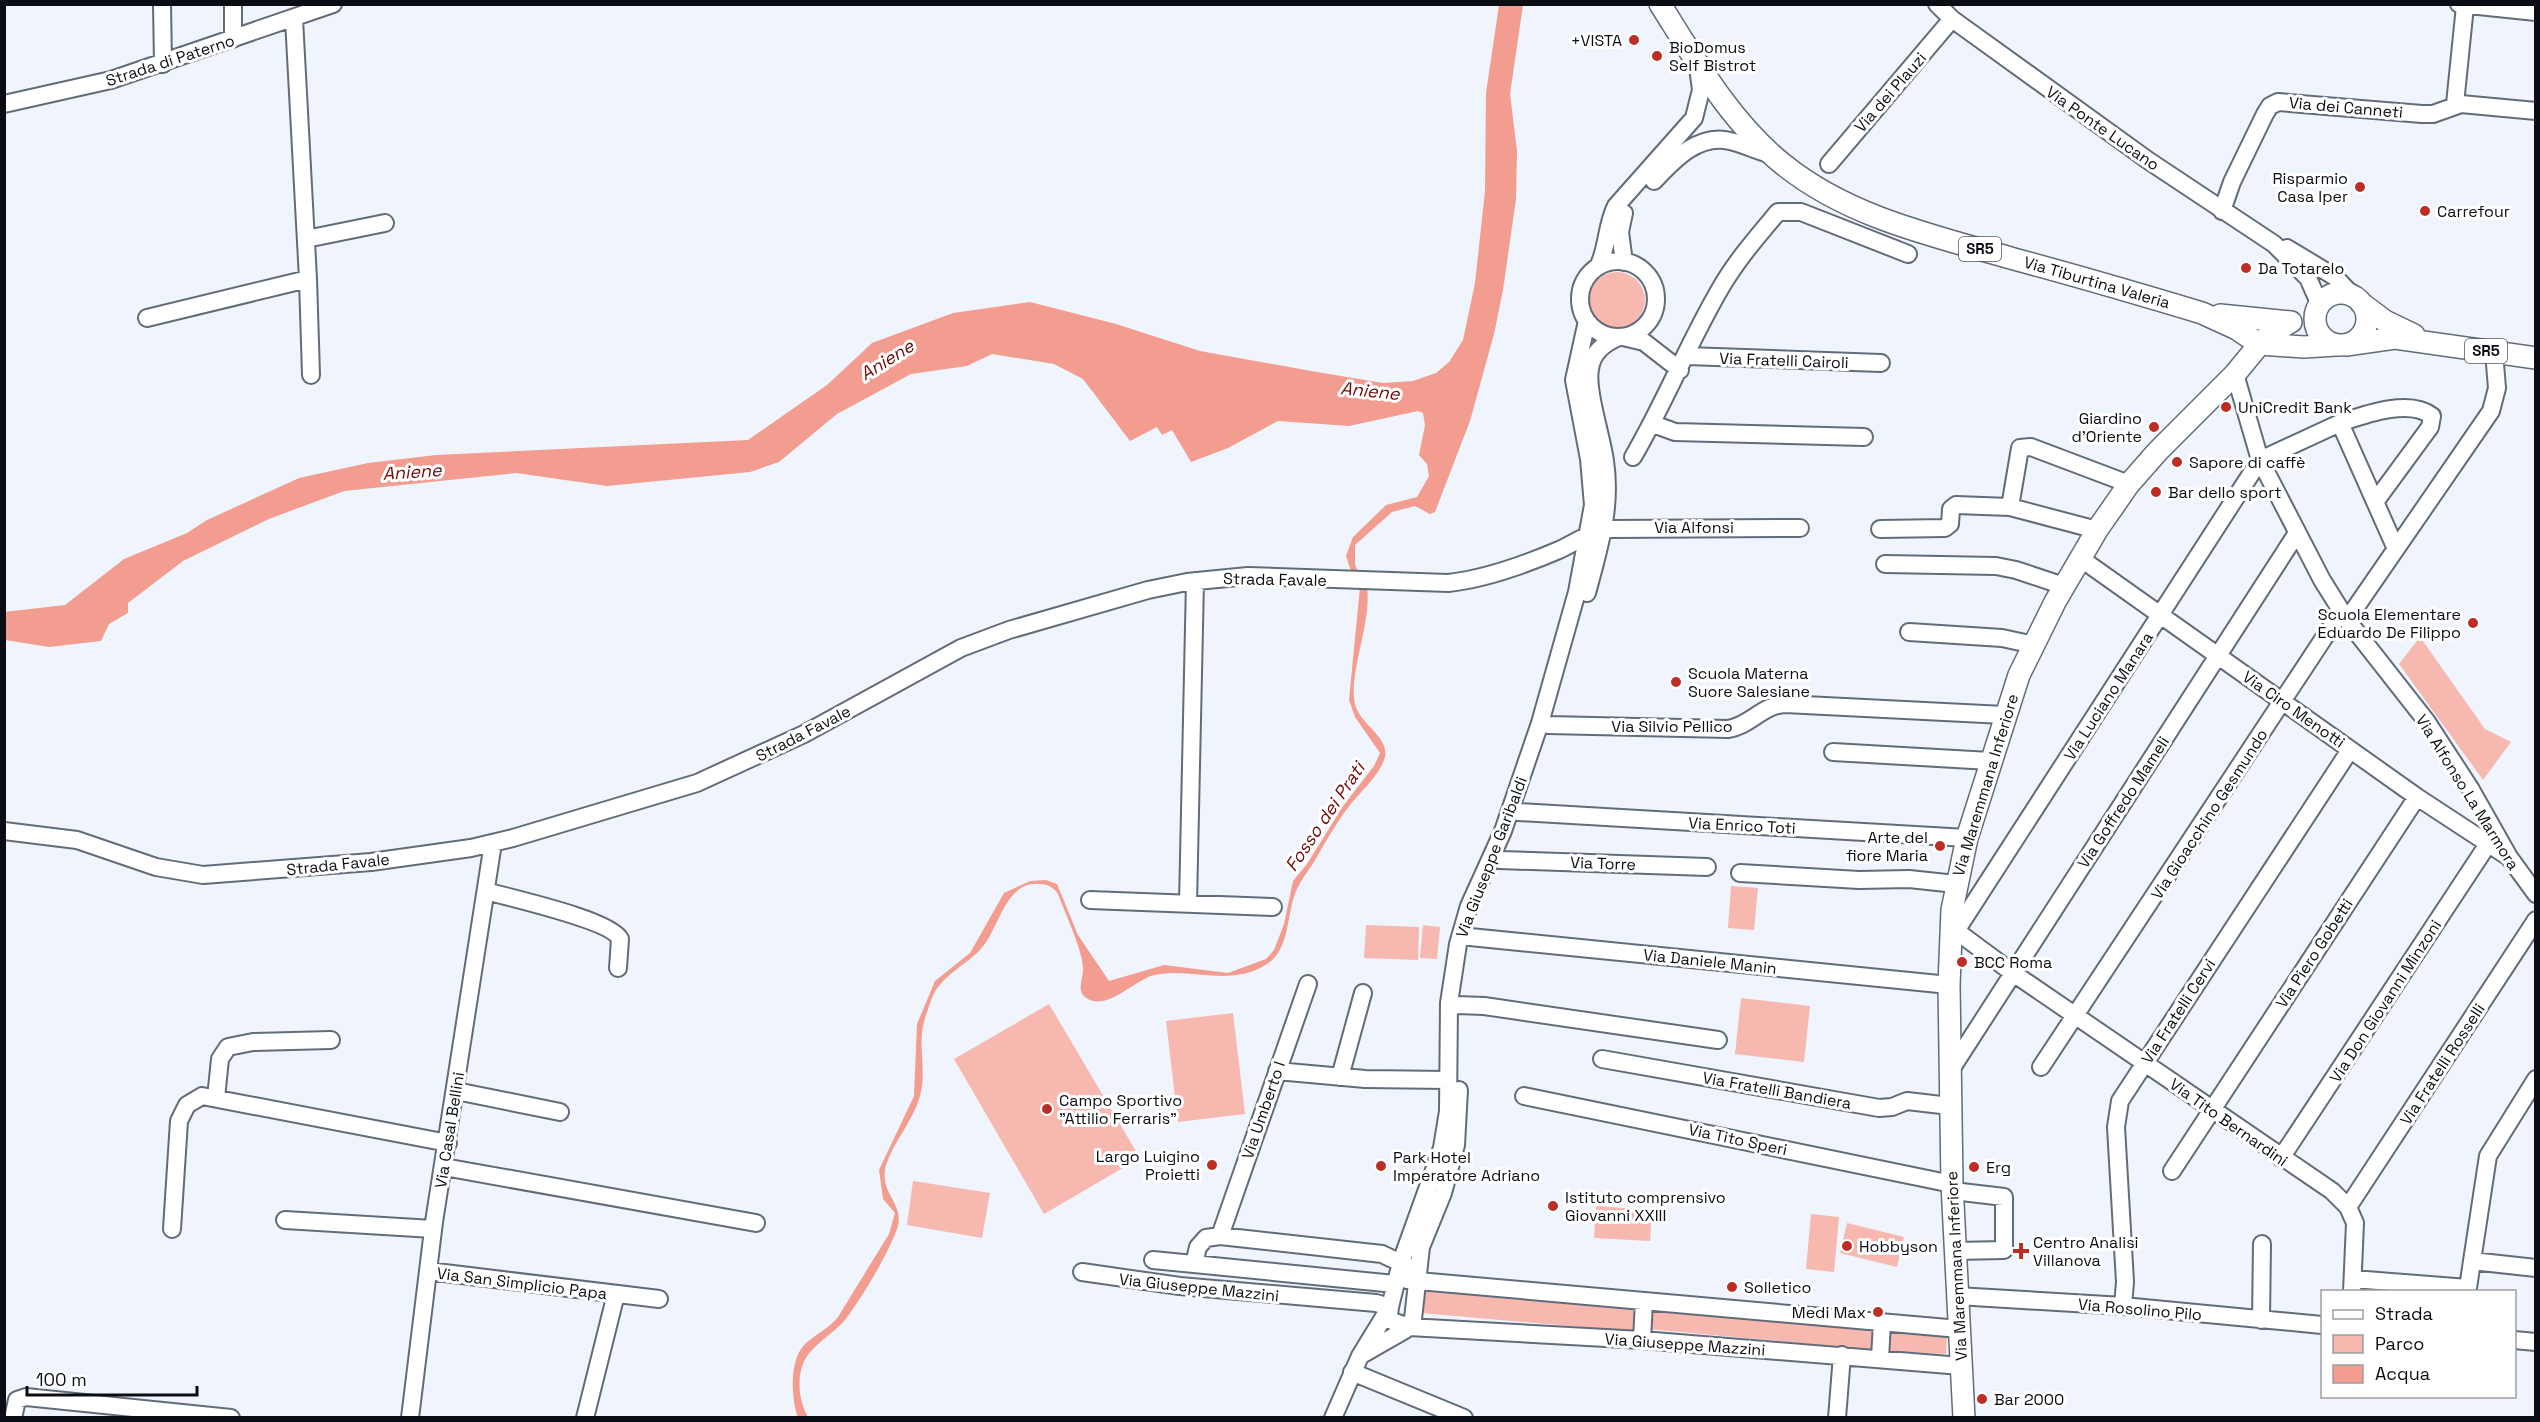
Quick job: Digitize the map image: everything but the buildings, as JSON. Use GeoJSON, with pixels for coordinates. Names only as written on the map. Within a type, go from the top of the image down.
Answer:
{"type":"FeatureCollection","features":[{"type":"Feature","properties":{"kind":"main road","name":"Via Tiburtina Valeria"},"geometry":{"type":"LineString","coordinates":[[1660,4],[1697,63],[1738,119],[1772,154],[1821,190],[1885,219],[1950,241],[2202,313],[2236,328],[2259,344]]}},
{"type":"Feature","properties":{"kind":"main road","name":"Via Tiburtina Valeria"},"geometry":{"type":"LineString","coordinates":[[2202,313],[2290,322],[2318,309],[2331,295],[2346,294],[2357,299]]}},
{"type":"Feature","properties":{"kind":"main road"},"geometry":{"type":"LineString","coordinates":[[2357,299],[2399,329],[2437,343]]}},
{"type":"Feature","properties":{"kind":"main road"},"geometry":{"type":"LineString","coordinates":[[2318,309],[2317,329],[2322,336],[2341,345],[2355,342],[2366,328],[2367,319],[2357,299]]}},
{"type":"Feature","properties":{"kind":"main road","name":"Via Maremmana Inferiore"},"geometry":{"type":"LineString","coordinates":[[1964,1418],[1952,1187],[1950,986],[1956,884],[1966,838],[2004,715],[2034,645],[2064,586],[2097,530],[2129,484],[2168,440],[2235,374],[2259,344],[2272,332],[2290,322]]}},
{"type":"Feature","properties":{"kind":"main road"},"geometry":{"type":"LineString","coordinates":[[2259,344],[2304,347],[2394,338],[2437,343]]}},
{"type":"Feature","properties":{"kind":"main road","name":"SR5"},"geometry":{"type":"LineString","coordinates":[[2437,343],[2535,358]]}},
{"type":"Feature","properties":{"kind":"street"},"geometry":{"type":"LineString","coordinates":[[162,4],[163,64]]}},
{"type":"Feature","properties":{"kind":"street"},"geometry":{"type":"LineString","coordinates":[[233,4],[233,39]]}},
{"type":"Feature","properties":{"kind":"street","name":"Strada di Paterno"},"geometry":{"type":"LineString","coordinates":[[4,104],[72,90],[163,64],[333,4]]}},
{"type":"Feature","properties":{"kind":"street","name":"Via Ponte Lucano"},"geometry":{"type":"LineString","coordinates":[[1937,4],[1952,19],[2222,211],[2274,243],[2322,267],[2357,299]]}},
{"type":"Feature","properties":{"kind":"street"},"geometry":{"type":"LineString","coordinates":[[2455,104],[2463,5],[2535,12]]}},
{"type":"Feature","properties":{"kind":"street"},"geometry":{"type":"LineString","coordinates":[[294,19],[309,279],[311,375]]}},
{"type":"Feature","properties":{"kind":"street","name":"Via dei Plauzi"},"geometry":{"type":"LineString","coordinates":[[1829,164],[1952,19]]}},
{"type":"Feature","properties":{"kind":"street"},"geometry":{"type":"LineString","coordinates":[[1683,363],[1648,345],[1601,333],[1587,321],[1582,310],[1581,292],[1589,275],[1598,267],[1606,249],[1616,206],[1694,118],[1701,90],[1697,63]]}},
{"type":"Feature","properties":{"kind":"street","name":"Via dei Canneti"},"geometry":{"type":"LineString","coordinates":[[2222,211],[2238,170],[2265,114],[2274,103],[2287,102],[2428,114],[2455,104],[2535,111]]}},
{"type":"Feature","properties":{"kind":"street"},"geometry":{"type":"LineString","coordinates":[[1624,262],[1620,232],[1625,211],[1676,158],[1695,145],[1718,139],[1772,154]]}},
{"type":"Feature","properties":{"kind":"street"},"geometry":{"type":"LineString","coordinates":[[1633,457],[1653,424],[1720,289],[1749,246],[1778,212],[1802,212],[1908,254]]}},
{"type":"Feature","properties":{"kind":"street"},"geometry":{"type":"LineString","coordinates":[[306,239],[385,223]]}},
{"type":"Feature","properties":{"kind":"street","name":"Via Ponte Lucano"},"geometry":{"type":"LineString","coordinates":[[2274,243],[2303,271],[2315,290],[2318,309]]}},
{"type":"Feature","properties":{"kind":"street"},"geometry":{"type":"LineString","coordinates":[[1598,267],[1624,262],[1636,266],[1652,283],[1656,303],[1645,332],[1648,345]]}},
{"type":"Feature","properties":{"kind":"street"},"geometry":{"type":"LineString","coordinates":[[147,318],[309,279]]}},
{"type":"Feature","properties":{"kind":"street"},"geometry":{"type":"LineString","coordinates":[[1587,321],[1574,380],[1590,459],[1596,532]]}},
{"type":"Feature","properties":{"kind":"street"},"geometry":{"type":"LineString","coordinates":[[1596,532],[1608,482],[1589,373],[1596,352],[1648,324]]}},
{"type":"Feature","properties":{"kind":"street","name":"Via Gioacchino Gesmundo"},"geometry":{"type":"LineString","coordinates":[[2042,1067],[2283,702],[2344,616],[2396,549],[2493,407],[2497,388],[2494,352]]}},
{"type":"Feature","properties":{"kind":"street","name":"Via Fratelli Cairoli"},"geometry":{"type":"LineString","coordinates":[[1683,363],[1881,363]]}},
{"type":"Feature","properties":{"kind":"street","name":"Via Alfonso La Marmora"},"geometry":{"type":"LineString","coordinates":[[2235,374],[2260,460],[2297,533],[2344,616],[2427,723],[2470,788],[2509,857],[2535,894]]}},
{"type":"Feature","properties":{"kind":"street"},"geometry":{"type":"LineString","coordinates":[[2260,460],[2340,423],[2369,413],[2391,409],[2416,410],[2432,416],[2430,427],[2375,502]]}},
{"type":"Feature","properties":{"kind":"street"},"geometry":{"type":"LineString","coordinates":[[2340,423],[2396,549]]}},
{"type":"Feature","properties":{"kind":"street"},"geometry":{"type":"LineString","coordinates":[[1653,424],[1675,432],[1864,437]]}},
{"type":"Feature","properties":{"kind":"street"},"geometry":{"type":"LineString","coordinates":[[2010,507],[2017,454],[2024,446],[2129,484]]}},
{"type":"Feature","properties":{"kind":"street","name":"Via Luciano Manara"},"geometry":{"type":"LineString","coordinates":[[1953,929],[2260,460]]}},
{"type":"Feature","properties":{"kind":"street"},"geometry":{"type":"LineString","coordinates":[[1880,529],[1945,528],[1950,524],[1951,509],[1956,505],[2010,507],[2097,530]]}},
{"type":"Feature","properties":{"kind":"street","name":"Via Alfonsi"},"geometry":{"type":"LineString","coordinates":[[1596,532],[1626,527],[1800,528]]}},
{"type":"Feature","properties":{"kind":"street","name":"Strada Favale"},"geometry":{"type":"LineString","coordinates":[[4,831],[77,840],[156,867],[202,875],[371,862],[493,843],[672,791],[711,777],[804,734],[932,663],[987,638],[1148,590],[1195,581],[1261,576],[1454,583],[1480,577],[1553,552],[1596,532]]}},
{"type":"Feature","properties":{"kind":"street","name":"Via Giuseppe Garibaldi"},"geometry":{"type":"LineString","coordinates":[[1409,1327],[1413,1316],[1418,1270],[1458,1139],[1460,1111],[1457,1005],[1470,937],[1478,910],[1518,812],[1548,725],[1596,532]]}},
{"type":"Feature","properties":{"kind":"street","name":"Via Giuseppe Garibaldi"},"geometry":{"type":"LineString","coordinates":[[1334,1418],[1360,1356],[1390,1307],[1398,1275],[1442,1148],[1447,1121],[1449,1003],[1461,933],[1469,906],[1503,831],[1540,723],[1596,532]]}},
{"type":"Feature","properties":{"kind":"street","name":"Via Goffredo Mameli"},"geometry":{"type":"LineString","coordinates":[[1950,1071],[2297,533]]}},
{"type":"Feature","properties":{"kind":"street","name":"Via Ciro Menotti"},"geometry":{"type":"LineString","coordinates":[[2080,558],[2417,797],[2509,857]]}},
{"type":"Feature","properties":{"kind":"street"},"geometry":{"type":"LineString","coordinates":[[1885,564],[1996,566],[2020,571],[2064,586]]}},
{"type":"Feature","properties":{"kind":"street"},"geometry":{"type":"LineString","coordinates":[[1188,904],[1195,581]]}},
{"type":"Feature","properties":{"kind":"street"},"geometry":{"type":"LineString","coordinates":[[1909,632],[2002,638],[2034,645]]}},
{"type":"Feature","properties":{"kind":"street","name":"Via Silvio Pellico"},"geometry":{"type":"LineString","coordinates":[[1548,725],[1732,728],[1769,707],[1785,704],[2004,715]]}},
{"type":"Feature","properties":{"kind":"street","name":"Via Fratelli Cervi"},"geometry":{"type":"LineString","coordinates":[[2123,1306],[2125,1282],[2116,1119],[2122,1096],[2350,750]]}},
{"type":"Feature","properties":{"kind":"street"},"geometry":{"type":"LineString","coordinates":[[1833,752],[1990,761]]}},
{"type":"Feature","properties":{"kind":"street","name":"Via Piero Gobetti"},"geometry":{"type":"LineString","coordinates":[[2172,1171],[2417,797]]}},
{"type":"Feature","properties":{"kind":"street","name":"Via Enrico Toti"},"geometry":{"type":"LineString","coordinates":[[1518,812],[1966,838]]}},
{"type":"Feature","properties":{"kind":"street","name":"Via Casal Bellini"},"geometry":{"type":"LineString","coordinates":[[410,1418],[433,1229],[493,843]]}},
{"type":"Feature","properties":{"kind":"street","name":"Via Don Giovanni Minzoni"},"geometry":{"type":"LineString","coordinates":[[2281,1158],[2488,844]]}},
{"type":"Feature","properties":{"kind":"street","name":"Via Torre"},"geometry":{"type":"LineString","coordinates":[[1500,860],[1707,867]]}},
{"type":"Feature","properties":{"kind":"street"},"geometry":{"type":"LineString","coordinates":[[1740,873],[1858,880],[1909,879],[1956,884]]}},
{"type":"Feature","properties":{"kind":"street"},"geometry":{"type":"LineString","coordinates":[[486,891],[585,919],[612,931],[620,939],[618,968]]}},
{"type":"Feature","properties":{"kind":"street"},"geometry":{"type":"LineString","coordinates":[[1090,900],[1273,907]]}},
{"type":"Feature","properties":{"kind":"street","name":"Via Fratelli Rosselli"},"geometry":{"type":"LineString","coordinates":[[2349,1207],[2535,920]]}},
{"type":"Feature","properties":{"kind":"street","name":"Via Tito Bernardini"},"geometry":{"type":"LineString","coordinates":[[1953,929],[2013,973],[2332,1191],[2349,1207]]}},
{"type":"Feature","properties":{"kind":"street","name":"Via Daniele Manin"},"geometry":{"type":"LineString","coordinates":[[1470,937],[1950,986]]}},
{"type":"Feature","properties":{"kind":"street","name":"Via Umberto I"},"geometry":{"type":"LineString","coordinates":[[1220,1236],[1308,984]]}},
{"type":"Feature","properties":{"kind":"street"},"geometry":{"type":"LineString","coordinates":[[1340,1077],[1363,993]]}},
{"type":"Feature","properties":{"kind":"street"},"geometry":{"type":"LineString","coordinates":[[1457,1005],[1484,1006],[1718,1040]]}},
{"type":"Feature","properties":{"kind":"street"},"geometry":{"type":"LineString","coordinates":[[216,1098],[220,1059],[228,1047],[253,1042],[331,1040]]}},
{"type":"Feature","properties":{"kind":"street","name":"Via Fratelli Bandiera"},"geometry":{"type":"LineString","coordinates":[[1602,1059],[1882,1109],[1907,1101],[1950,1106]]}},
{"type":"Feature","properties":{"kind":"street"},"geometry":{"type":"LineString","coordinates":[[1276,1071],[1340,1077],[1448,1080]]}},
{"type":"Feature","properties":{"kind":"street"},"geometry":{"type":"LineString","coordinates":[[2349,1207],[2355,1223],[2353,1285],[2468,1288],[2488,1156],[2535,1079]]}},
{"type":"Feature","properties":{"kind":"street"},"geometry":{"type":"LineString","coordinates":[[456,1091],[560,1112]]}},
{"type":"Feature","properties":{"kind":"street","name":"Via Tito Speri"},"geometry":{"type":"LineString","coordinates":[[1524,1096],[2004,1197],[2004,1250],[1955,1251]]}},
{"type":"Feature","properties":{"kind":"street"},"geometry":{"type":"LineString","coordinates":[[172,1229],[181,1116],[187,1105],[198,1098],[216,1098],[448,1143]]}},
{"type":"Feature","properties":{"kind":"street"},"geometry":{"type":"LineString","coordinates":[[444,1167],[756,1223]]}},
{"type":"Feature","properties":{"kind":"street"},"geometry":{"type":"LineString","coordinates":[[285,1220],[433,1229]]}},
{"type":"Feature","properties":{"kind":"street"},"geometry":{"type":"LineString","coordinates":[[1194,1264],[1198,1247],[1206,1238],[1220,1236],[1382,1254],[1398,1275]]}},
{"type":"Feature","properties":{"kind":"street"},"geometry":{"type":"LineString","coordinates":[[2261,1320],[2262,1244]]}},
{"type":"Feature","properties":{"kind":"street"},"geometry":{"type":"LineString","coordinates":[[1153,1260],[1398,1275],[1418,1270],[1644,1301],[1959,1329]]}},
{"type":"Feature","properties":{"kind":"street"},"geometry":{"type":"LineString","coordinates":[[2472,1261],[2535,1268]]}},
{"type":"Feature","properties":{"kind":"street","name":"Via San Simplicio Papa"},"geometry":{"type":"LineString","coordinates":[[428,1271],[659,1299]]}},
{"type":"Feature","properties":{"kind":"street","name":"Via Giuseppe Mazzini"},"geometry":{"type":"LineString","coordinates":[[1082,1272],[1180,1286],[1376,1303],[1390,1307]]}},
{"type":"Feature","properties":{"kind":"street"},"geometry":{"type":"LineString","coordinates":[[585,1418],[616,1294]]}},
{"type":"Feature","properties":{"kind":"street","name":"Via Rosolino Pilo"},"geometry":{"type":"LineString","coordinates":[[1957,1296],[2123,1306],[2321,1325]]}},
{"type":"Feature","properties":{"kind":"street"},"geometry":{"type":"LineString","coordinates":[[1642,1340],[1644,1301]]}},
{"type":"Feature","properties":{"kind":"street"},"geometry":{"type":"LineString","coordinates":[[1390,1307],[1389,1316],[1392,1321],[1409,1327]]}},
{"type":"Feature","properties":{"kind":"street"},"geometry":{"type":"LineString","coordinates":[[1880,1358],[1882,1323]]}},
{"type":"Feature","properties":{"kind":"street"},"geometry":{"type":"LineString","coordinates":[[1360,1356],[1409,1327]]}},
{"type":"Feature","properties":{"kind":"street","name":"Via Giuseppe Mazzini"},"geometry":{"type":"LineString","coordinates":[[1409,1327],[1642,1340],[1961,1366]]}},
{"type":"Feature","properties":{"kind":"street"},"geometry":{"type":"LineString","coordinates":[[2516,1340],[2535,1342]]}},
{"type":"Feature","properties":{"kind":"street"},"geometry":{"type":"LineString","coordinates":[[1837,1418],[1842,1355]]}},
{"type":"Feature","properties":{"kind":"street"},"geometry":{"type":"LineString","coordinates":[[1352,1372],[1464,1418]]}},
{"type":"Feature","properties":{"kind":"street"},"geometry":{"type":"LineString","coordinates":[[13,1418],[17,1400],[26,1396],[231,1418]]}},
{"type":"Feature","properties":{"kind":"green space"},"geometry":{"type":"Polygon","coordinates":[[[1611,272],[1623,272],[1633,276],[1641,284],[1645,300],[1641,316],[1633,324],[1623,328],[1611,328],[1601,324],[1593,316],[1589,306],[1589,294],[1593,284],[1601,276],[1611,272]]]}},
{"type":"Feature","properties":{"kind":"green space"},"geometry":{"type":"Polygon","coordinates":[[[2420,637],[2485,729],[2511,742],[2483,780],[2399,664],[2420,637]]]}},
{"type":"Feature","properties":{"kind":"green space"},"geometry":{"type":"Polygon","coordinates":[[[1731,886],[1758,888],[1754,930],[1728,928],[1731,886]]]}},
{"type":"Feature","properties":{"kind":"green space"},"geometry":{"type":"Polygon","coordinates":[[[1366,925],[1419,927],[1418,960],[1364,958],[1366,925]]]}},
{"type":"Feature","properties":{"kind":"green space"},"geometry":{"type":"Polygon","coordinates":[[[1423,925],[1440,927],[1437,959],[1420,958],[1423,925]]]}},
{"type":"Feature","properties":{"kind":"green space"},"geometry":{"type":"Polygon","coordinates":[[[1741,998],[1810,1006],[1804,1062],[1735,1054],[1741,998]]]}},
{"type":"Feature","properties":{"kind":"green space","name":"Campo Sportivo \"Attilio Ferraris\""},"geometry":{"type":"Polygon","coordinates":[[[1049,1004],[1140,1158],[1044,1214],[954,1059],[1049,1004]]]}},
{"type":"Feature","properties":{"kind":"green space"},"geometry":{"type":"Polygon","coordinates":[[[1233,1013],[1245,1114],[1178,1122],[1166,1021],[1233,1013]]]}},
{"type":"Feature","properties":{"kind":"green space"},"geometry":{"type":"Polygon","coordinates":[[[913,1181],[990,1193],[982,1238],[907,1225],[913,1181]]]}},
{"type":"Feature","properties":{"kind":"green space"},"geometry":{"type":"Polygon","coordinates":[[[1596,1206],[1652,1210],[1650,1241],[1594,1238],[1596,1206]]]}},
{"type":"Feature","properties":{"kind":"green space"},"geometry":{"type":"Polygon","coordinates":[[[1811,1214],[1839,1217],[1834,1272],[1806,1269],[1811,1214]]]}},
{"type":"Feature","properties":{"kind":"green space"},"geometry":{"type":"Polygon","coordinates":[[[1847,1223],[1904,1237],[1897,1267],[1840,1253],[1847,1223]]]}},
{"type":"Feature","properties":{"kind":"green space"},"geometry":{"type":"Polygon","coordinates":[[[1423,1291],[1636,1309],[1639,1332],[1421,1313],[1423,1291]]]}},
{"type":"Feature","properties":{"kind":"green space"},"geometry":{"type":"Polygon","coordinates":[[[1650,1309],[1877,1330],[1875,1350],[1648,1329],[1650,1309]]]}},
{"type":"Feature","properties":{"kind":"green space"},"geometry":{"type":"Polygon","coordinates":[[[1886,1332],[1947,1335],[1946,1354],[1885,1351],[1886,1332]]]}},
{"type":"Feature","properties":{"kind":"water","name":"Aniene"},"geometry":{"type":"Polygon","coordinates":[[[1499,5],[1523,5],[1510,94],[1517,151],[1516,199],[1503,290],[1494,334],[1470,421],[1435,512],[1430,514],[1415,506],[1392,512],[1355,545],[1355,564],[1358,572],[1351,571],[1346,556],[1353,537],[1386,505],[1417,497],[1429,476],[1427,464],[1419,455],[1425,425],[1423,413],[1418,411],[1349,426],[1278,421],[1228,448],[1191,462],[1172,430],[1162,435],[1157,427],[1130,441],[1083,379],[1054,364],[992,354],[967,366],[911,374],[837,414],[779,462],[750,472],[607,486],[516,473],[344,491],[269,519],[183,561],[128,603],[128,613],[109,624],[101,641],[49,647],[5,640],[4,612],[65,605],[124,559],[187,533],[207,520],[299,478],[368,463],[436,455],[748,440],[827,385],[872,343],[953,313],[1030,302],[1116,324],[1200,351],[1311,371],[1383,383],[1413,381],[1436,373],[1449,362],[1463,340],[1475,283],[1485,191],[1486,93],[1499,5]]]}},
{"type":"Feature","properties":{"kind":"water"},"geometry":{"type":"Polygon","coordinates":[[[1360,587],[1367,587],[1368,601],[1355,678],[1355,704],[1362,718],[1383,743],[1385,757],[1375,776],[1340,819],[1299,886],[1284,940],[1275,957],[1253,971],[1238,975],[1165,973],[1151,976],[1109,999],[1093,1001],[1085,997],[1081,991],[1082,959],[1058,894],[1050,886],[1042,884],[1027,885],[1018,891],[1003,909],[986,943],[941,984],[932,998],[922,1033],[923,1081],[920,1096],[886,1165],[886,1184],[898,1212],[897,1229],[888,1251],[848,1316],[806,1357],[800,1374],[800,1392],[808,1417],[798,1418],[793,1380],[800,1351],[805,1344],[838,1317],[889,1234],[895,1213],[883,1199],[879,1170],[914,1096],[917,1024],[935,981],[970,953],[1004,893],[1030,881],[1046,880],[1057,884],[1078,935],[1109,981],[1164,965],[1228,973],[1266,959],[1274,950],[1284,924],[1293,881],[1307,864],[1343,806],[1374,766],[1380,753],[1355,717],[1349,700],[1360,587]]]}},
{"type":"Feature","properties":{"kind":"place","name":"+VISTA"},"geometry":{"type":"Point","coordinates":[1634,40]}},
{"type":"Feature","properties":{"kind":"place","name":"BioDomus Self Bistrot"},"geometry":{"type":"Point","coordinates":[1657,56]}},
{"type":"Feature","properties":{"kind":"place","name":"Risparmio Casa Iper"},"geometry":{"type":"Point","coordinates":[2360,187]}},
{"type":"Feature","properties":{"kind":"place","name":"Carrefour"},"geometry":{"type":"Point","coordinates":[2425,211]}},
{"type":"Feature","properties":{"kind":"place","name":"Da Totarelo"},"geometry":{"type":"Point","coordinates":[2246,268]}},
{"type":"Feature","properties":{"kind":"place","name":"UniCredit Bank"},"geometry":{"type":"Point","coordinates":[2226,407]}},
{"type":"Feature","properties":{"kind":"place","name":"Giardino d'Oriente"},"geometry":{"type":"Point","coordinates":[2154,427]}},
{"type":"Feature","properties":{"kind":"place","name":"Sapore di caffè"},"geometry":{"type":"Point","coordinates":[2177,462]}},
{"type":"Feature","properties":{"kind":"place","name":"Bar dello sport"},"geometry":{"type":"Point","coordinates":[2156,492]}},
{"type":"Feature","properties":{"kind":"place","name":"Scuola Elementare Eduardo De Filippo"},"geometry":{"type":"Point","coordinates":[2473,623]}},
{"type":"Feature","properties":{"kind":"place","name":"Scuola Materna Suore Salesiane"},"geometry":{"type":"Point","coordinates":[1676,682]}},
{"type":"Feature","properties":{"kind":"place","name":"Arte del fiore Maria"},"geometry":{"type":"Point","coordinates":[1940,846]}},
{"type":"Feature","properties":{"kind":"place","name":"BCC Roma"},"geometry":{"type":"Point","coordinates":[1962,962]}},
{"type":"Feature","properties":{"kind":"place","name":"Campo Sportivo \"Attilio Ferraris\""},"geometry":{"type":"Point","coordinates":[1047,1109]}},
{"type":"Feature","properties":{"kind":"place","name":"Largo Luigino Proietti"},"geometry":{"type":"Point","coordinates":[1212,1165]}},
{"type":"Feature","properties":{"kind":"place","name":"Park Hotel Imperatore Adriano"},"geometry":{"type":"Point","coordinates":[1381,1166]}},
{"type":"Feature","properties":{"kind":"place","name":"Erg"},"geometry":{"type":"Point","coordinates":[1974,1167]}},
{"type":"Feature","properties":{"kind":"place","name":"Istituto comprensivo Giovanni XXIII"},"geometry":{"type":"Point","coordinates":[1553,1206]}},
{"type":"Feature","properties":{"kind":"place","name":"Hobbyson"},"geometry":{"type":"Point","coordinates":[1847,1246]}},
{"type":"Feature","properties":{"kind":"place","name":"Centro Analisi Villanova"},"geometry":{"type":"Point","coordinates":[2021,1251]}},
{"type":"Feature","properties":{"kind":"place","name":"Solletico"},"geometry":{"type":"Point","coordinates":[1732,1287]}},
{"type":"Feature","properties":{"kind":"place","name":"Medi Max"},"geometry":{"type":"Point","coordinates":[1878,1312]}},
{"type":"Feature","properties":{"kind":"place","name":"Bar 2000"},"geometry":{"type":"Point","coordinates":[1982,1399]}},
{"type":"Feature","properties":{"kind":"water label","name":"Fosso dei Prati"},"geometry":{"type":"Point","coordinates":[1325,817]}}]}
